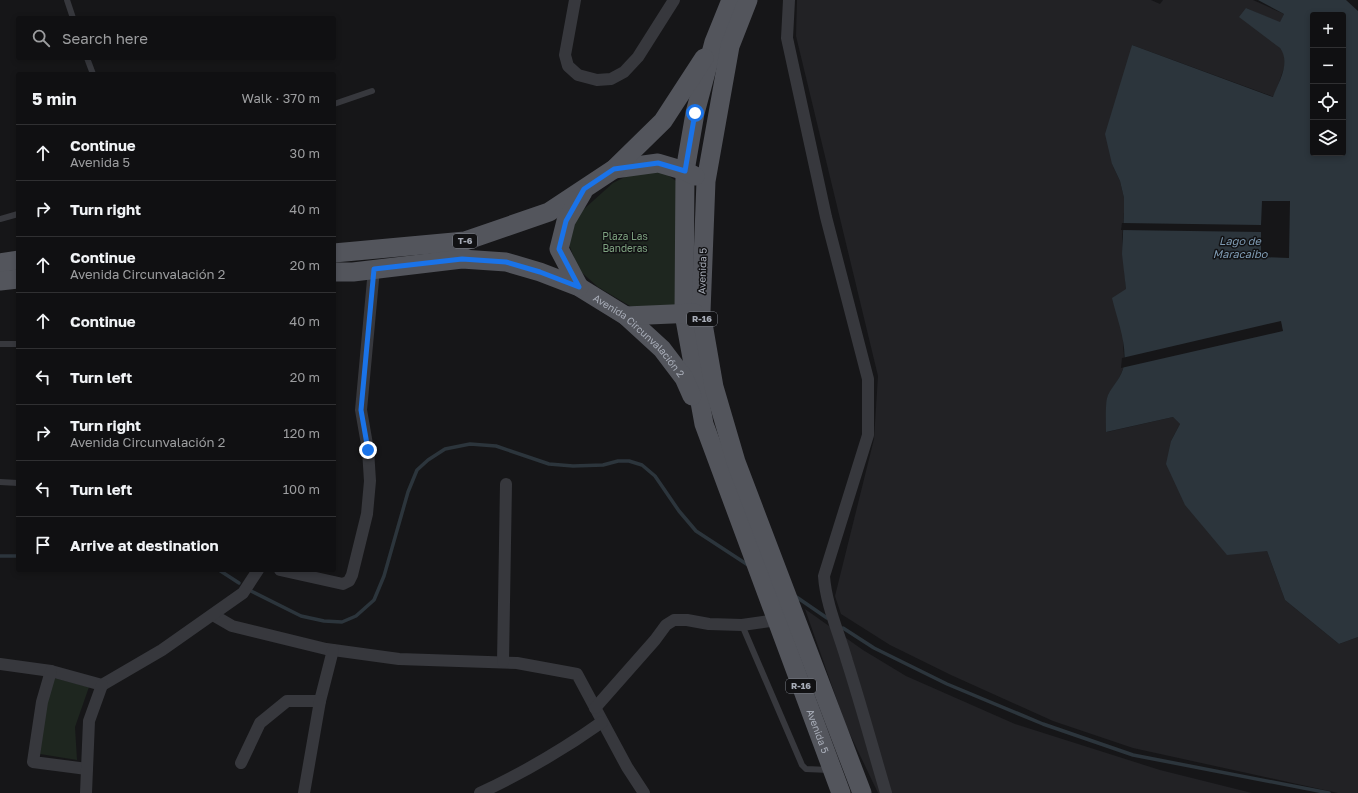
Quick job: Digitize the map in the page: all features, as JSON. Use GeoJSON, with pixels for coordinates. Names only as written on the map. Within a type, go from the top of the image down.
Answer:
{"type":"FeatureCollection","features":[{"type":"Feature","properties":{"kind":"main road","name":"R-16"},"geometry":{"type":"LineString","coordinates":[[722,44],[731,0]]}},
{"type":"Feature","properties":{"kind":"main road","name":"R-16"},"geometry":{"type":"LineString","coordinates":[[722,44],[748,0]]}},
{"type":"Feature","properties":{"kind":"main road"},"geometry":{"type":"LineString","coordinates":[[614,169],[664,121],[722,44]]}},
{"type":"Feature","properties":{"kind":"main road","name":"Avenida 5"},"geometry":{"type":"LineString","coordinates":[[722,44],[695,113],[685,171],[692,313],[704,424],[841,793]]}},
{"type":"Feature","properties":{"kind":"main road","name":"Avenida 5"},"geometry":{"type":"LineString","coordinates":[[722,44],[692,313],[736,462],[862,793]]}},
{"type":"Feature","properties":{"kind":"main road","name":"T-6"},"geometry":{"type":"LineString","coordinates":[[336,253],[465,241],[549,212],[614,169],[658,163],[685,171],[706,181]]}},
{"type":"Feature","properties":{"kind":"main road"},"geometry":{"type":"LineString","coordinates":[[579,287],[559,249],[566,221],[584,189]]}},
{"type":"Feature","properties":{"kind":"main road","name":"Avenida Circunvalación 2"},"geometry":{"type":"LineString","coordinates":[[336,272],[353,272],[462,259],[506,262],[540,272],[579,287],[626,316],[662,349],[684,378],[704,424]]}},
{"type":"Feature","properties":{"kind":"main road"},"geometry":{"type":"LineString","coordinates":[[0,263],[16,260]]}},
{"type":"Feature","properties":{"kind":"main road"},"geometry":{"type":"LineString","coordinates":[[0,281],[16,279]]}},
{"type":"Feature","properties":{"kind":"main road"},"geometry":{"type":"LineString","coordinates":[[626,316],[692,313]]}},
{"type":"Feature","properties":{"kind":"street"},"geometry":{"type":"LineString","coordinates":[[574,0],[565,55],[568,66],[578,75],[596,80],[611,79],[624,72],[638,57],[674,0]]}},
{"type":"Feature","properties":{"kind":"street"},"geometry":{"type":"LineString","coordinates":[[789,0],[787,38],[826,217],[868,379],[868,435],[824,576],[825,587],[832,614],[873,743],[886,793]]}},
{"type":"Feature","properties":{"kind":"street"},"geometry":{"type":"LineString","coordinates":[[289,572],[343,584],[349,581],[352,575],[366,514],[370,482],[368,450],[361,410],[374,269]]}},
{"type":"Feature","properties":{"kind":"street"},"geometry":{"type":"LineString","coordinates":[[503,662],[506,484]]}},
{"type":"Feature","properties":{"kind":"street"},"geometry":{"type":"LineString","coordinates":[[86,793],[89,720],[102,685],[162,650],[244,593],[257,572]]}},
{"type":"Feature","properties":{"kind":"street"},"geometry":{"type":"LineString","coordinates":[[213,615],[232,626],[333,650],[399,659],[517,663],[577,674],[627,767],[644,793]]}},
{"type":"Feature","properties":{"kind":"street"},"geometry":{"type":"LineString","coordinates":[[595,708],[655,640],[666,625],[674,620],[687,620],[709,624],[742,625],[777,620]]}},
{"type":"Feature","properties":{"kind":"street"},"geometry":{"type":"LineString","coordinates":[[304,793],[320,701],[333,650]]}},
{"type":"Feature","properties":{"kind":"street"},"geometry":{"type":"LineString","coordinates":[[0,664],[51,671],[102,685]]}},
{"type":"Feature","properties":{"kind":"street"},"geometry":{"type":"LineString","coordinates":[[51,671],[42,702],[33,762],[87,769]]}},
{"type":"Feature","properties":{"kind":"street"},"geometry":{"type":"LineString","coordinates":[[241,763],[260,723],[287,701],[320,701]]}},
{"type":"Feature","properties":{"kind":"street"},"geometry":{"type":"LineString","coordinates":[[480,793],[543,760],[578,739],[602,722]]}},
{"type":"Feature","properties":{"kind":"lane"},"geometry":{"type":"LineString","coordinates":[[67,0],[72,16]]}},
{"type":"Feature","properties":{"kind":"lane"},"geometry":{"type":"LineString","coordinates":[[88,60],[91,72]]}},
{"type":"Feature","properties":{"kind":"lane"},"geometry":{"type":"LineString","coordinates":[[336,103],[372,91]]}},
{"type":"Feature","properties":{"kind":"lane"},"geometry":{"type":"LineString","coordinates":[[0,219],[16,215]]}},
{"type":"Feature","properties":{"kind":"lane"},"geometry":{"type":"LineString","coordinates":[[0,344],[16,344]]}},
{"type":"Feature","properties":{"kind":"lane"},"geometry":{"type":"LineString","coordinates":[[0,482],[16,483]]}},
{"type":"Feature","properties":{"kind":"lane"},"geometry":{"type":"LineString","coordinates":[[742,625],[802,765],[806,769],[833,770]]}},
{"type":"Feature","properties":{"kind":"shaded area"},"geometry":{"type":"Polygon","coordinates":[[[797,0],[1151,0],[1160,4],[1163,0],[1253,0],[1284,14],[1280,23],[1246,8],[1285,54],[1285,65],[1274,97],[1132,45],[1112,164],[1120,181],[1124,198],[1122,239],[1126,289],[1123,343],[1124,367],[1107,397],[1107,432],[1173,417],[1180,424],[1171,441],[1267,551],[1285,600],[1339,644],[1358,637],[1358,793],[1338,793],[1133,748],[1053,721],[951,675],[890,645],[841,614],[835,596],[874,439],[878,376],[796,36],[797,0]]]}},
{"type":"Feature","properties":{"kind":"shaded area"},"geometry":{"type":"Polygon","coordinates":[[[805,609],[863,650],[906,676],[1015,724],[1160,770],[1252,793],[878,793],[846,726],[805,609]]]}},
{"type":"Feature","properties":{"kind":"green space","name":"Plaza Las Banderas"},"geometry":{"type":"Polygon","coordinates":[[[660,170],[676,181],[676,308],[638,308],[630,306],[598,287],[579,270],[568,242],[574,218],[613,183],[637,171],[660,170]]]}},
{"type":"Feature","properties":{"kind":"green space"},"geometry":{"type":"Polygon","coordinates":[[[54,678],[89,687],[75,727],[77,760],[40,754],[46,704],[54,678]]]}},
{"type":"Feature","properties":{"kind":"water","name":"Lago de Maracaibo"},"geometry":{"type":"Polygon","coordinates":[[[1258,0],[1346,0],[1358,11],[1358,637],[1339,644],[1285,600],[1267,551],[1227,555],[1185,505],[1166,464],[1171,441],[1180,424],[1173,417],[1106,432],[1107,398],[1121,373],[1125,357],[1123,340],[1112,298],[1126,289],[1122,254],[1124,198],[1120,181],[1112,164],[1105,134],[1132,45],[1273,97],[1283,72],[1283,54],[1280,48],[1239,17],[1246,8],[1280,22],[1284,14],[1258,0]]]}},
{"type":"Feature","properties":{"kind":"pier"},"geometry":{"type":"Polygon","coordinates":[[[1262,201],[1290,201],[1289,258],[1261,257],[1261,232],[1121,230],[1122,223],[1261,225],[1262,201]]]}},
{"type":"Feature","properties":{"kind":"pier"},"geometry":{"type":"Polygon","coordinates":[[[1281,321],[1283,331],[1121,368],[1122,358],[1281,321]]]}},
{"type":"Feature","properties":{"kind":"waterway"},"geometry":{"type":"LineString","coordinates":[[251,591],[301,616],[324,621],[342,622],[356,616],[374,600],[384,576],[408,492],[417,470],[428,460],[445,449],[470,444],[496,446],[549,464],[573,466],[603,465],[618,461],[629,461],[642,465],[655,476],[679,511],[696,531],[748,565]]}},
{"type":"Feature","properties":{"kind":"waterway"},"geometry":{"type":"LineString","coordinates":[[0,556],[16,556]]}},
{"type":"Feature","properties":{"kind":"waterway"},"geometry":{"type":"LineString","coordinates":[[222,572],[239,583]]}},
{"type":"Feature","properties":{"kind":"waterway"},"geometry":{"type":"LineString","coordinates":[[795,596],[827,618]]}},
{"type":"Feature","properties":{"kind":"waterway"},"geometry":{"type":"LineString","coordinates":[[843,628],[874,648],[947,684],[1043,724],[1133,755],[1329,793]]}},
{"type":"Feature","properties":{"kind":"route"},"geometry":{"type":"LineString","coordinates":[[368,450],[361,410],[374,269],[462,259],[506,262],[540,272],[579,287],[559,249],[566,221],[584,189],[614,169],[658,163],[685,171],[695,113]]}}]}
